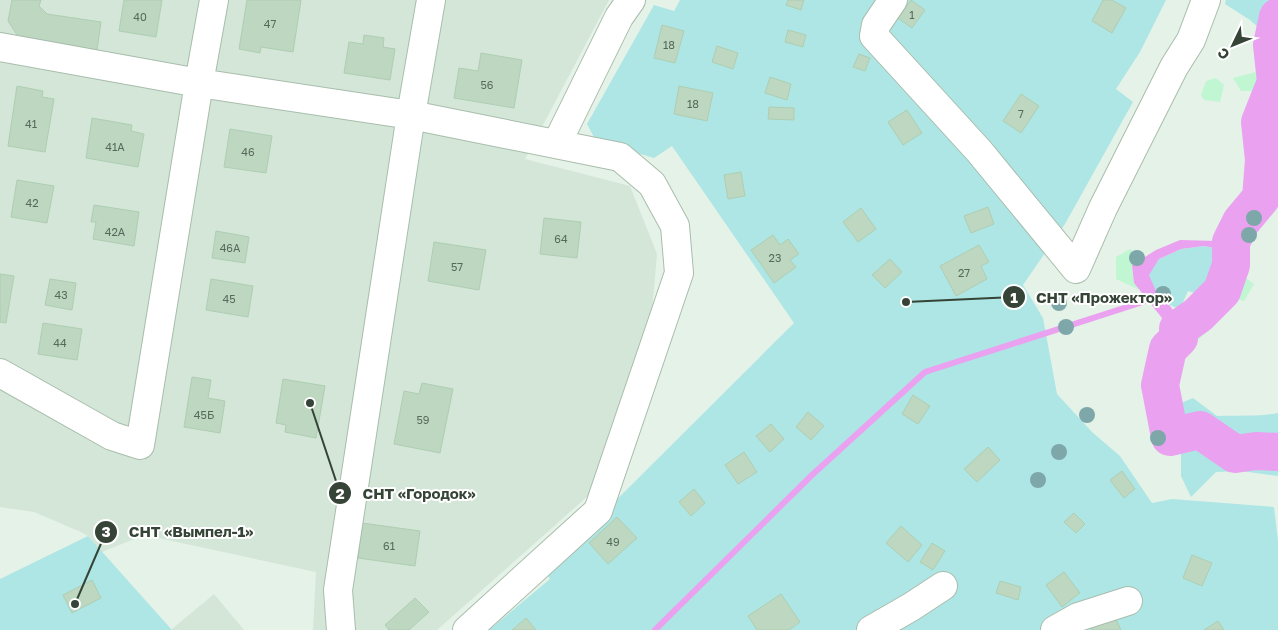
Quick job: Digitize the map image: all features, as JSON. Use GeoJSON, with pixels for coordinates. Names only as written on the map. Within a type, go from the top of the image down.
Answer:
{"type":"FeatureCollection","features":[{"type":"Feature","properties":{"kind":"lane"},"geometry":{"type":"LineString","coordinates":[[0,373],[112,436],[140,445],[214,0]]}},
{"type":"Feature","properties":{"kind":"lane"},"geometry":{"type":"LineString","coordinates":[[342,629],[338,590],[411,114],[431,0]]}},
{"type":"Feature","properties":{"kind":"lane"},"geometry":{"type":"LineString","coordinates":[[557,143],[619,17],[631,0]]}},
{"type":"Feature","properties":{"kind":"lane"},"geometry":{"type":"LineString","coordinates":[[892,0],[876,25],[874,36],[979,150],[1076,269],[1107,199],[1174,67],[1191,40],[1206,0]]}},
{"type":"Feature","properties":{"kind":"lane"},"geometry":{"type":"LineString","coordinates":[[0,47],[199,83],[411,114],[620,156],[652,184],[675,226],[679,273],[598,511],[468,630]]}},
{"type":"Feature","properties":{"kind":"lane"},"geometry":{"type":"LineString","coordinates":[[871,630],[943,586]]}},
{"type":"Feature","properties":{"kind":"lane"},"geometry":{"type":"LineString","coordinates":[[1055,630],[1078,617],[1128,601]]}},
{"type":"Feature","properties":{"kind":"shaded area"},"geometry":{"type":"Polygon","coordinates":[[[0,0],[609,0],[525,159],[630,186],[657,254],[652,311],[589,495],[437,630],[313,630],[316,572],[144,535],[102,552],[88,536],[81,532],[34,512],[0,507],[0,0]]]}},
{"type":"Feature","properties":{"kind":"shaded area"},"geometry":{"type":"Polygon","coordinates":[[[680,0],[1166,0],[1140,52],[1116,89],[1133,102],[1065,224],[1023,285],[1043,318],[1057,394],[1092,432],[1120,456],[1152,503],[1172,499],[1274,507],[1278,541],[1278,630],[489,630],[550,579],[545,571],[794,323],[672,146],[654,158],[596,141],[587,124],[654,5],[674,11],[680,0]]]}},
{"type":"Feature","properties":{"kind":"shaded area"},"geometry":{"type":"Polygon","coordinates":[[[1226,0],[1278,0],[1278,37],[1261,30],[1250,20],[1225,4],[1226,0]]]}},
{"type":"Feature","properties":{"kind":"shaded area"},"geometry":{"type":"Polygon","coordinates":[[[1278,41],[1278,101],[1266,108],[1259,104],[1262,94],[1258,84],[1268,72],[1271,62],[1272,45],[1278,41]]]}},
{"type":"Feature","properties":{"kind":"shaded area"},"geometry":{"type":"Polygon","coordinates":[[[1278,101],[1278,203],[1272,181],[1271,145],[1266,117],[1278,101]]]}},
{"type":"Feature","properties":{"kind":"shaded area"},"geometry":{"type":"Polygon","coordinates":[[[1241,222],[1239,262],[1233,286],[1219,307],[1205,319],[1184,330],[1180,341],[1168,349],[1165,339],[1170,328],[1134,283],[1132,265],[1156,250],[1180,240],[1218,241],[1225,229],[1241,222]],[[1204,246],[1181,249],[1159,259],[1149,275],[1159,298],[1171,307],[1177,319],[1185,321],[1197,309],[1205,298],[1218,271],[1225,269],[1221,249],[1204,246]]]}},
{"type":"Feature","properties":{"kind":"shaded area"},"geometry":{"type":"Polygon","coordinates":[[[1204,246],[1221,249],[1225,270],[1218,271],[1206,296],[1188,291],[1180,309],[1159,299],[1148,275],[1159,259],[1181,249],[1204,246]]]}},
{"type":"Feature","properties":{"kind":"shaded area"},"geometry":{"type":"Polygon","coordinates":[[[1193,398],[1217,416],[1278,413],[1278,476],[1241,471],[1216,472],[1191,497],[1181,476],[1181,435],[1175,415],[1181,403],[1193,398]]]}},
{"type":"Feature","properties":{"kind":"shaded area"},"geometry":{"type":"Polygon","coordinates":[[[88,536],[172,630],[0,630],[0,579],[88,536]]]}},
{"type":"Feature","properties":{"kind":"shaded area"},"geometry":{"type":"Polygon","coordinates":[[[214,594],[244,630],[172,630],[172,629],[214,594]]]}},
{"type":"Feature","properties":{"kind":"sand"},"geometry":{"type":"Polygon","coordinates":[[[1271,65],[1264,80],[1259,104],[1258,97],[1253,91],[1241,91],[1233,78],[1264,70],[1271,65]]]}},
{"type":"Feature","properties":{"kind":"sand"},"geometry":{"type":"Polygon","coordinates":[[[1216,78],[1224,85],[1220,102],[1204,100],[1201,95],[1206,81],[1216,78]]]}},
{"type":"Feature","properties":{"kind":"sand"},"geometry":{"type":"Polygon","coordinates":[[[1130,249],[1142,258],[1132,265],[1134,283],[1140,290],[1116,279],[1116,257],[1130,249]]]}},
{"type":"Feature","properties":{"kind":"sand"},"geometry":{"type":"Polygon","coordinates":[[[1238,272],[1254,284],[1244,301],[1229,297],[1238,272]]]}},
{"type":"Feature","properties":{"kind":"sand"},"geometry":{"type":"Polygon","coordinates":[[[1208,317],[1208,331],[1192,345],[1181,339],[1184,330],[1208,317]]]}},
{"type":"Feature","properties":{"kind":"building"},"geometry":{"type":"Polygon","coordinates":[[[12,0],[41,0],[39,6],[47,14],[101,22],[97,50],[19,38],[8,21],[12,0]]]}},
{"type":"Feature","properties":{"kind":"building"},"geometry":{"type":"Polygon","coordinates":[[[124,0],[162,0],[156,37],[119,31],[124,0]]]}},
{"type":"Feature","properties":{"kind":"building"},"geometry":{"type":"Polygon","coordinates":[[[247,0],[301,0],[293,52],[261,47],[260,53],[239,49],[247,0]]]}},
{"type":"Feature","properties":{"kind":"building"},"geometry":{"type":"Polygon","coordinates":[[[788,0],[804,0],[801,10],[786,5],[788,0]]]}},
{"type":"Feature","properties":{"kind":"building"},"geometry":{"type":"Polygon","coordinates":[[[911,0],[925,10],[912,28],[898,18],[911,0]]]}},
{"type":"Feature","properties":{"kind":"building"},"geometry":{"type":"Polygon","coordinates":[[[1103,0],[1112,0],[1126,8],[1112,33],[1092,21],[1103,0]]]}},
{"type":"Feature","properties":{"kind":"building"},"geometry":{"type":"Polygon","coordinates":[[[662,25],[684,31],[675,63],[654,58],[662,25]]]}},
{"type":"Feature","properties":{"kind":"building"},"geometry":{"type":"Polygon","coordinates":[[[788,30],[806,35],[803,47],[785,42],[788,30]]]}},
{"type":"Feature","properties":{"kind":"building"},"geometry":{"type":"Polygon","coordinates":[[[364,35],[384,38],[383,47],[395,49],[390,80],[344,73],[349,42],[363,44],[364,35]]]}},
{"type":"Feature","properties":{"kind":"building"},"geometry":{"type":"Polygon","coordinates":[[[717,46],[738,53],[733,69],[712,62],[717,46]]]}},
{"type":"Feature","properties":{"kind":"building"},"geometry":{"type":"Polygon","coordinates":[[[481,53],[522,60],[514,108],[454,98],[459,68],[478,71],[481,53]]]}},
{"type":"Feature","properties":{"kind":"building"},"geometry":{"type":"Polygon","coordinates":[[[859,54],[870,58],[865,71],[853,67],[859,54]]]}},
{"type":"Feature","properties":{"kind":"building"},"geometry":{"type":"Polygon","coordinates":[[[770,77],[791,84],[787,100],[765,93],[770,77]]]}},
{"type":"Feature","properties":{"kind":"building"},"geometry":{"type":"Polygon","coordinates":[[[17,86],[43,91],[42,97],[54,99],[45,152],[8,146],[17,86]]]}},
{"type":"Feature","properties":{"kind":"building"},"geometry":{"type":"Polygon","coordinates":[[[679,86],[713,93],[707,121],[674,114],[679,86]]]}},
{"type":"Feature","properties":{"kind":"building"},"geometry":{"type":"Polygon","coordinates":[[[1021,94],[1039,106],[1021,133],[1003,121],[1021,94]]]}},
{"type":"Feature","properties":{"kind":"building"},"geometry":{"type":"Polygon","coordinates":[[[769,107],[794,108],[794,120],[768,119],[769,107]]]}},
{"type":"Feature","properties":{"kind":"building"},"geometry":{"type":"Polygon","coordinates":[[[907,110],[922,133],[903,145],[888,122],[907,110]]]}},
{"type":"Feature","properties":{"kind":"building"},"geometry":{"type":"Polygon","coordinates":[[[92,118],[132,125],[131,131],[144,134],[138,167],[86,158],[92,118]]]}},
{"type":"Feature","properties":{"kind":"building"},"geometry":{"type":"Polygon","coordinates":[[[230,129],[272,136],[266,173],[224,167],[230,129]]]}},
{"type":"Feature","properties":{"kind":"building"},"geometry":{"type":"Polygon","coordinates":[[[741,172],[745,196],[728,199],[724,175],[741,172]]]}},
{"type":"Feature","properties":{"kind":"building"},"geometry":{"type":"Polygon","coordinates":[[[17,180],[54,186],[47,223],[11,217],[17,180]]]}},
{"type":"Feature","properties":{"kind":"building"},"geometry":{"type":"Polygon","coordinates":[[[94,205],[139,212],[134,246],[93,239],[96,222],[91,222],[94,205]]]}},
{"type":"Feature","properties":{"kind":"building"},"geometry":{"type":"Polygon","coordinates":[[[988,207],[994,224],[971,233],[964,216],[988,207]]]}},
{"type":"Feature","properties":{"kind":"building"},"geometry":{"type":"Polygon","coordinates":[[[861,208],[876,229],[858,242],[843,222],[861,208]]]}},
{"type":"Feature","properties":{"kind":"building"},"geometry":{"type":"Polygon","coordinates":[[[544,218],[581,222],[577,258],[540,254],[544,218]]]}},
{"type":"Feature","properties":{"kind":"building"},"geometry":{"type":"Polygon","coordinates":[[[216,231],[249,237],[245,263],[212,258],[216,231]]]}},
{"type":"Feature","properties":{"kind":"building"},"geometry":{"type":"Polygon","coordinates":[[[773,235],[780,245],[788,239],[799,254],[790,260],[796,267],[774,283],[751,250],[773,235]]]}},
{"type":"Feature","properties":{"kind":"building"},"geometry":{"type":"Polygon","coordinates":[[[434,242],[486,250],[479,290],[428,281],[434,242]]]}},
{"type":"Feature","properties":{"kind":"building"},"geometry":{"type":"Polygon","coordinates":[[[979,245],[989,262],[981,266],[987,279],[956,296],[940,266],[979,245]]]}},
{"type":"Feature","properties":{"kind":"building"},"geometry":{"type":"Polygon","coordinates":[[[890,259],[902,272],[885,288],[872,275],[890,259]]]}},
{"type":"Feature","properties":{"kind":"building"},"geometry":{"type":"Polygon","coordinates":[[[0,274],[14,276],[6,323],[0,322],[0,274]]]}},
{"type":"Feature","properties":{"kind":"building"},"geometry":{"type":"Polygon","coordinates":[[[50,279],[76,283],[72,310],[45,305],[50,279]]]}},
{"type":"Feature","properties":{"kind":"building"},"geometry":{"type":"Polygon","coordinates":[[[211,279],[253,286],[248,317],[206,310],[211,279]]]}},
{"type":"Feature","properties":{"kind":"building"},"geometry":{"type":"Polygon","coordinates":[[[43,323],[82,329],[77,360],[38,354],[43,323]]]}},
{"type":"Feature","properties":{"kind":"building"},"geometry":{"type":"Polygon","coordinates":[[[192,377],[211,380],[208,398],[225,401],[220,433],[184,427],[192,377]]]}},
{"type":"Feature","properties":{"kind":"building"},"geometry":{"type":"Polygon","coordinates":[[[283,379],[325,386],[316,438],[285,432],[286,425],[276,423],[283,379]]]}},
{"type":"Feature","properties":{"kind":"building"},"geometry":{"type":"Polygon","coordinates":[[[422,383],[453,389],[440,453],[394,444],[404,391],[419,394],[422,383]]]}},
{"type":"Feature","properties":{"kind":"building"},"geometry":{"type":"Polygon","coordinates":[[[913,395],[930,406],[918,424],[902,414],[913,395]]]}},
{"type":"Feature","properties":{"kind":"building"},"geometry":{"type":"Polygon","coordinates":[[[808,412],[824,426],[811,440],[796,427],[808,412]]]}},
{"type":"Feature","properties":{"kind":"building"},"geometry":{"type":"Polygon","coordinates":[[[771,424],[784,439],[770,452],[756,436],[771,424]]]}},
{"type":"Feature","properties":{"kind":"building"},"geometry":{"type":"Polygon","coordinates":[[[988,447],[1000,460],[977,482],[964,469],[988,447]]]}},
{"type":"Feature","properties":{"kind":"building"},"geometry":{"type":"Polygon","coordinates":[[[744,452],[757,472],[738,484],[725,465],[744,452]]]}},
{"type":"Feature","properties":{"kind":"building"},"geometry":{"type":"Polygon","coordinates":[[[1122,471],[1135,489],[1124,498],[1110,480],[1122,471]]]}},
{"type":"Feature","properties":{"kind":"building"},"geometry":{"type":"Polygon","coordinates":[[[694,489],[705,503],[691,516],[679,502],[694,489]]]}},
{"type":"Feature","properties":{"kind":"building"},"geometry":{"type":"Polygon","coordinates":[[[1074,513],[1085,524],[1076,533],[1064,522],[1074,513]]]}},
{"type":"Feature","properties":{"kind":"building"},"geometry":{"type":"Polygon","coordinates":[[[617,517],[637,538],[608,564],[589,543],[617,517]]]}},
{"type":"Feature","properties":{"kind":"building"},"geometry":{"type":"Polygon","coordinates":[[[362,523],[420,531],[415,566],[358,558],[362,523]]]}},
{"type":"Feature","properties":{"kind":"building"},"geometry":{"type":"Polygon","coordinates":[[[901,526],[922,545],[908,562],[886,543],[901,526]]]}},
{"type":"Feature","properties":{"kind":"building"},"geometry":{"type":"Polygon","coordinates":[[[932,543],[945,551],[933,570],[920,562],[932,543]]]}},
{"type":"Feature","properties":{"kind":"building"},"geometry":{"type":"Polygon","coordinates":[[[1192,555],[1212,563],[1202,586],[1183,578],[1192,555]]]}},
{"type":"Feature","properties":{"kind":"building"},"geometry":{"type":"Polygon","coordinates":[[[1064,572],[1080,593],[1062,607],[1046,585],[1064,572]]]}},
{"type":"Feature","properties":{"kind":"building"},"geometry":{"type":"Polygon","coordinates":[[[92,580],[101,598],[72,613],[63,595],[92,580]]]}},
{"type":"Feature","properties":{"kind":"building"},"geometry":{"type":"Polygon","coordinates":[[[1000,581],[1021,587],[1018,600],[996,593],[1000,581]]]}},
{"type":"Feature","properties":{"kind":"building"},"geometry":{"type":"Polygon","coordinates":[[[781,594],[800,622],[789,630],[757,630],[748,616],[781,594]]]}},
{"type":"Feature","properties":{"kind":"building"},"geometry":{"type":"Polygon","coordinates":[[[415,598],[429,612],[409,630],[389,630],[385,625],[415,598]]]}},
{"type":"Feature","properties":{"kind":"building"},"geometry":{"type":"Polygon","coordinates":[[[1114,615],[1121,630],[1092,630],[1090,626],[1114,615]]]}},
{"type":"Feature","properties":{"kind":"building"},"geometry":{"type":"Polygon","coordinates":[[[526,618],[536,630],[512,630],[526,618]]]}},
{"type":"Feature","properties":{"kind":"building"},"geometry":{"type":"Polygon","coordinates":[[[1218,621],[1224,630],[1204,630],[1218,621]]]}},
{"type":"Feature","properties":{"kind":"waterway"},"geometry":{"type":"LineString","coordinates":[[1278,17],[1272,45],[1276,82],[1260,122],[1264,160],[1261,198],[1241,222],[1231,242],[1231,265],[1222,291],[1198,315],[1178,329],[1179,338],[1168,349],[1160,385],[1170,437],[1200,430],[1235,454],[1256,451],[1278,452]]}},
{"type":"Feature","properties":{"kind":"waterway"},"geometry":{"type":"LineString","coordinates":[[655,630],[812,475],[925,372],[1149,300],[1156,303]]}},
{"type":"Feature","properties":{"kind":"place","name":"СНТ «Прожектор»"},"geometry":{"type":"Point","coordinates":[906,302]}},
{"type":"Feature","properties":{"kind":"place","name":"СНТ «Городок»"},"geometry":{"type":"Point","coordinates":[310,403]}},
{"type":"Feature","properties":{"kind":"place","name":"СНТ «Вымпел-1»"},"geometry":{"type":"Point","coordinates":[75,604]}}]}
